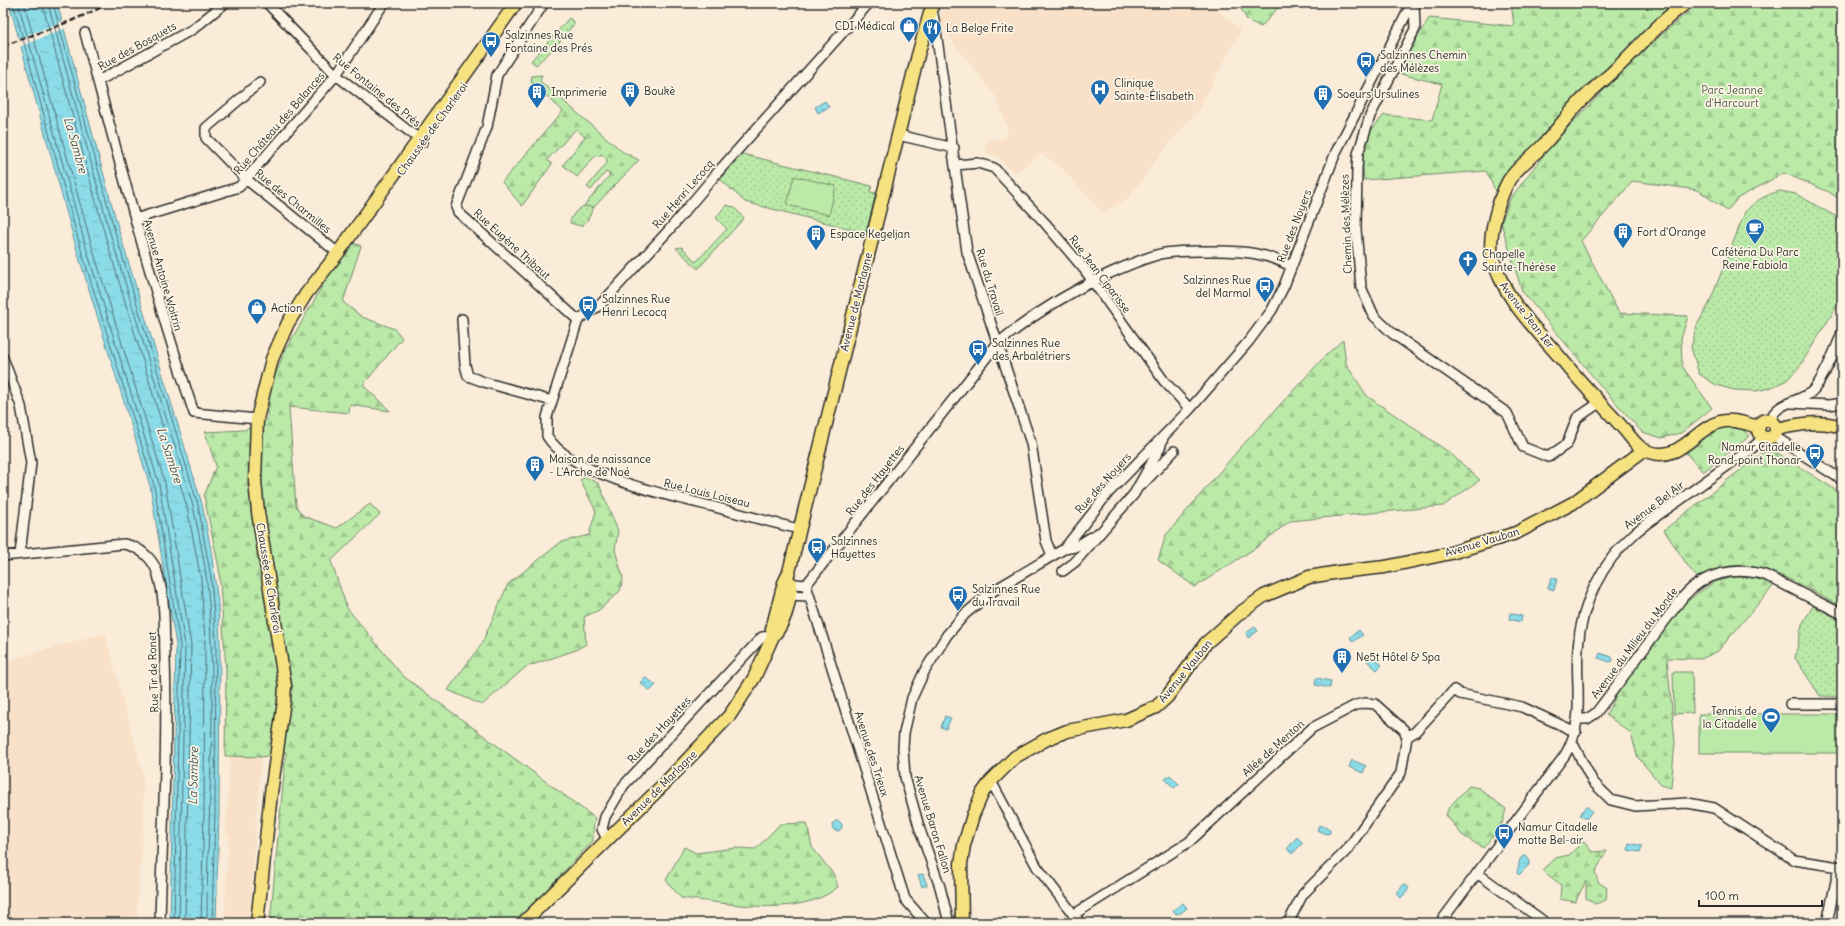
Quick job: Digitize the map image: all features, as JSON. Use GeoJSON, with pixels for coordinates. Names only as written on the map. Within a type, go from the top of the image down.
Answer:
{"type":"FeatureCollection","features":[{"type":"Feature","properties":{"kind":"main road","name":"Chaussée de Charleroi"},"geometry":{"type":"LineString","coordinates":[[421,140],[516,3]]}},
{"type":"Feature","properties":{"kind":"main road","name":"Chaussée de Charleroi"},"geometry":{"type":"LineString","coordinates":[[257,923],[271,793],[285,686],[256,497],[255,460],[257,419],[268,370],[281,338],[306,294],[524,3]]}},
{"type":"Feature","properties":{"kind":"main road","name":"Avenue Jean Ier"},"geometry":{"type":"LineString","coordinates":[[1644,450],[1599,403],[1523,314],[1502,284],[1492,254],[1491,243],[1494,223],[1503,194],[1510,179],[1546,142],[1584,98],[1622,63],[1657,27],[1686,3]]}},
{"type":"Feature","properties":{"kind":"main road","name":"Avenue de Marlagne"},"geometry":{"type":"LineString","coordinates":[[523,923],[665,783],[730,715],[754,678],[773,636],[780,625],[789,603],[788,583],[799,529],[918,55],[932,6]]}},
{"type":"Feature","properties":{"kind":"main road"},"geometry":{"type":"LineString","coordinates":[[1644,450],[1659,454],[1676,450],[1690,442],[1709,427],[1722,421],[1734,421],[1768,430],[1812,423],[1828,424],[1842,428]]}},
{"type":"Feature","properties":{"kind":"main road","name":"Avenue Vauban"},"geometry":{"type":"LineString","coordinates":[[962,923],[960,887],[964,845],[973,815],[983,792],[991,781],[1015,757],[1047,739],[1073,730],[1126,720],[1156,707],[1167,697],[1206,643],[1240,613],[1264,596],[1309,577],[1385,567],[1451,553],[1516,533],[1573,503],[1644,450]]}},
{"type":"Feature","properties":{"kind":"street","name":"Rue des Bosquets"},"geometry":{"type":"LineString","coordinates":[[98,81],[193,29],[225,3]]}},
{"type":"Feature","properties":{"kind":"street","name":"Rue Fontaine des Prés"},"geometry":{"type":"LineString","coordinates":[[267,3],[336,75],[421,140]]}},
{"type":"Feature","properties":{"kind":"street","name":"Rue Château des Balances"},"geometry":{"type":"LineString","coordinates":[[135,219],[239,187],[247,180],[336,75],[384,3]]}},
{"type":"Feature","properties":{"kind":"street","name":"Rue Eugène Thibaut"},"geometry":{"type":"LineString","coordinates":[[544,3],[497,75],[487,127],[456,207],[458,212],[578,320]]}},
{"type":"Feature","properties":{"kind":"street","name":"Rue Henri Lecocq"},"geometry":{"type":"LineString","coordinates":[[578,320],[600,305],[669,230],[720,170],[869,3]]}},
{"type":"Feature","properties":{"kind":"street","name":"Rue des Noyers"},"geometry":{"type":"LineString","coordinates":[[1064,549],[1109,492],[1190,409],[1249,341],[1272,310],[1284,286],[1336,152],[1413,3]]}},
{"type":"Feature","properties":{"kind":"street","name":"Chemin des Mélèzes"},"geometry":{"type":"LineString","coordinates":[[1413,3],[1415,29],[1370,116],[1358,154],[1356,170],[1356,229],[1361,287],[1374,316],[1392,333],[1507,413],[1523,447],[1548,457],[1567,444],[1577,418],[1599,403]]}},
{"type":"Feature","properties":{"kind":"street","name":"Rue du Travail"},"geometry":{"type":"LineString","coordinates":[[932,6],[954,148],[967,252],[1031,443],[1046,541],[1052,555]]}},
{"type":"Feature","properties":{"kind":"street","name":"Avenue Antoine Woitrin"},"geometry":{"type":"LineString","coordinates":[[85,33],[166,330],[194,412],[257,419]]}},
{"type":"Feature","properties":{"kind":"street","name":"Rue des Charmilles"},"geometry":{"type":"LineString","coordinates":[[260,82],[206,128],[206,138],[247,180],[338,253]]}},
{"type":"Feature","properties":{"kind":"street"},"geometry":{"type":"LineString","coordinates":[[898,135],[954,148]]}},
{"type":"Feature","properties":{"kind":"street","name":"Rue Jean Ciparisse"},"geometry":{"type":"LineString","coordinates":[[956,165],[978,163],[994,168],[1045,223],[1093,281],[1164,381],[1190,409]]}},
{"type":"Feature","properties":{"kind":"street","name":"Rue des Hayettes"},"geometry":{"type":"LineString","coordinates":[[806,585],[997,344],[1024,322],[1063,296],[1127,265],[1163,254],[1186,250],[1247,251],[1281,260],[1291,266]]}},
{"type":"Feature","properties":{"kind":"street"},"geometry":{"type":"LineString","coordinates":[[462,319],[465,365],[468,376],[552,401],[578,320]]}},
{"type":"Feature","properties":{"kind":"street","name":"Avenue Bel Air"},"geometry":{"type":"LineString","coordinates":[[1576,732],[1578,719],[1577,656],[1580,631],[1588,603],[1602,574],[1615,554],[1636,532],[1751,449],[1768,430],[1776,410],[1810,393],[1826,370],[1842,333]]}},
{"type":"Feature","properties":{"kind":"street"},"geometry":{"type":"LineString","coordinates":[[3,358],[21,406],[31,463],[20,554]]}},
{"type":"Feature","properties":{"kind":"street","name":"Rue Louis Loiseau"},"geometry":{"type":"LineString","coordinates":[[552,401],[547,416],[546,436],[559,450],[610,477],[647,490],[799,529]]}},
{"type":"Feature","properties":{"kind":"street"},"geometry":{"type":"LineString","coordinates":[[1788,403],[1829,405],[1842,403]]}},
{"type":"Feature","properties":{"kind":"street"},"geometry":{"type":"LineString","coordinates":[[1768,430],[1842,480]]}},
{"type":"Feature","properties":{"kind":"street","name":"Rue des Noyers"},"geometry":{"type":"LineString","coordinates":[[1134,494],[1160,448],[1163,436]]}},
{"type":"Feature","properties":{"kind":"street","name":"Rue des Noyers"},"geometry":{"type":"LineString","coordinates":[[1063,571],[1075,562],[1134,494],[1174,451]]}},
{"type":"Feature","properties":{"kind":"street","name":"Rue des Noyers"},"geometry":{"type":"LineString","coordinates":[[1052,555],[1064,549],[1075,547],[1101,532]]}},
{"type":"Feature","properties":{"kind":"street","name":"Rue Tir de Ronet"},"geometry":{"type":"LineString","coordinates":[[3,556],[124,544],[132,546],[146,554],[158,574],[162,603],[166,705],[160,923]]}},
{"type":"Feature","properties":{"kind":"street","name":"Avenue Baron Fallon"},"geometry":{"type":"LineString","coordinates":[[949,923],[940,887],[920,830],[905,777],[903,748],[907,718],[912,698],[924,672],[947,635],[965,614],[993,591],[1052,555]]}},
{"type":"Feature","properties":{"kind":"street","name":"Avenue du Milieu du Monde"},"geometry":{"type":"LineString","coordinates":[[1578,719],[1587,719],[1596,713],[1685,594],[1698,584],[1714,575],[1735,571],[1751,571],[1765,575],[1842,614]]}},
{"type":"Feature","properties":{"kind":"street"},"geometry":{"type":"LineString","coordinates":[[788,583],[806,585]]}},
{"type":"Feature","properties":{"kind":"street"},"geometry":{"type":"LineString","coordinates":[[788,583],[809,596]]}},
{"type":"Feature","properties":{"kind":"street","name":"Avenue des Trieux"},"geometry":{"type":"LineString","coordinates":[[806,585],[905,899],[926,923]]}},
{"type":"Feature","properties":{"kind":"street","name":"Rue des Hayettes"},"geometry":{"type":"LineString","coordinates":[[607,839],[602,829],[604,817],[624,785],[762,637],[773,636]]}},
{"type":"Feature","properties":{"kind":"street"},"geometry":{"type":"LineString","coordinates":[[1288,923],[1303,894],[1347,850],[1401,773],[1407,737],[1414,732],[1454,690],[1460,694],[1522,707],[1576,732],[1565,755],[1440,923]]}},
{"type":"Feature","properties":{"kind":"street","name":"Allée de Menton"},"geometry":{"type":"LineString","coordinates":[[1073,916],[1189,842],[1312,728],[1356,705],[1365,703],[1375,704],[1381,708],[1404,730],[1407,737]]}},
{"type":"Feature","properties":{"kind":"street"},"geometry":{"type":"LineString","coordinates":[[1790,704],[1842,704]]}},
{"type":"Feature","properties":{"kind":"street"},"geometry":{"type":"LineString","coordinates":[[1572,742],[1593,782],[1611,800],[1635,806],[1688,803],[1714,808],[1794,860],[1840,866],[1827,923]]}},
{"type":"Feature","properties":{"kind":"street"},"geometry":{"type":"LineString","coordinates":[[991,781],[1037,867],[1073,916],[1080,923]]}},
{"type":"Feature","properties":{"kind":"street"},"geometry":{"type":"LineString","coordinates":[[1477,873],[1546,923]]}},
{"type":"Feature","properties":{"kind":"shaded area","name":"Clinique Sainte-Élisabeth"},"geometry":{"type":"Polygon","coordinates":[[[940,3],[1210,3],[1241,30],[1196,115],[1179,131],[1127,199],[1103,213],[1058,164],[1041,154],[1014,173],[998,157],[986,153],[987,141],[1005,138],[1008,129],[996,97],[957,48],[942,25],[940,3]]]}},
{"type":"Feature","properties":{"kind":"shaded area"},"geometry":{"type":"Polygon","coordinates":[[[105,633],[143,774],[144,820],[137,923],[3,923],[3,662],[105,633]]]}},
{"type":"Feature","properties":{"kind":"shaded area"},"geometry":{"type":"Polygon","coordinates":[[[230,756],[261,757],[249,923],[224,923],[229,835],[226,834],[230,756]]]}},
{"type":"Feature","properties":{"kind":"green space"},"geometry":{"type":"Polygon","coordinates":[[[1238,3],[1282,3],[1261,27],[1247,20],[1238,3]]]}},
{"type":"Feature","properties":{"kind":"green space"},"geometry":{"type":"Polygon","coordinates":[[[1511,3],[1675,3],[1498,192],[1494,188],[1486,171],[1364,180],[1361,143],[1384,115],[1432,120],[1442,84],[1396,73],[1429,18],[1514,26],[1511,3]]]}},
{"type":"Feature","properties":{"kind":"green space","name":"Parc Jeanne d'Harcourt"},"geometry":{"type":"Polygon","coordinates":[[[1698,3],[1842,3],[1842,201],[1829,192],[1784,173],[1738,198],[1727,211],[1698,190],[1633,181],[1581,241],[1619,313],[1688,316],[1681,339],[1682,366],[1712,408],[1681,433],[1662,438],[1642,432],[1600,385],[1522,291],[1501,223],[1510,199],[1552,144],[1633,60],[1698,3]]]}},
{"type":"Feature","properties":{"kind":"green space"},"geometry":{"type":"Polygon","coordinates":[[[569,18],[575,23],[554,48],[536,65],[531,61],[569,18]]]}},
{"type":"Feature","properties":{"kind":"green space"},"geometry":{"type":"Polygon","coordinates":[[[542,75],[540,81],[623,152],[639,160],[594,207],[584,206],[610,175],[606,172],[591,190],[587,187],[608,162],[606,160],[607,159],[601,154],[598,157],[596,155],[577,177],[563,165],[585,137],[576,129],[547,160],[552,164],[522,206],[502,182],[563,111],[531,82],[532,76],[542,75]]]}},
{"type":"Feature","properties":{"kind":"green space"},"geometry":{"type":"Polygon","coordinates":[[[742,154],[872,186],[870,192],[876,193],[866,233],[745,202],[720,179],[742,154]]]}},
{"type":"Feature","properties":{"kind":"green space"},"geometry":{"type":"Polygon","coordinates":[[[794,176],[836,186],[829,215],[787,205],[794,176]]]}},
{"type":"Feature","properties":{"kind":"green space"},"geometry":{"type":"Polygon","coordinates":[[[1780,191],[1796,194],[1842,220],[1842,298],[1800,366],[1787,380],[1770,388],[1756,391],[1734,390],[1716,385],[1699,374],[1691,347],[1697,325],[1709,304],[1745,212],[1761,199],[1780,191]]]}},
{"type":"Feature","properties":{"kind":"green space"},"geometry":{"type":"Polygon","coordinates":[[[726,205],[734,207],[744,218],[698,269],[676,248],[682,247],[696,262],[727,229],[716,218],[726,205]]]}},
{"type":"Feature","properties":{"kind":"green space"},"geometry":{"type":"Polygon","coordinates":[[[584,206],[594,207],[587,221],[581,226],[570,223],[575,213],[584,206]]]}},
{"type":"Feature","properties":{"kind":"green space"},"geometry":{"type":"Polygon","coordinates":[[[354,243],[361,246],[343,302],[362,317],[395,329],[402,338],[363,385],[390,411],[350,405],[349,413],[289,407],[296,506],[303,516],[337,528],[370,504],[380,514],[331,561],[347,608],[403,676],[595,818],[593,841],[515,923],[270,923],[286,752],[261,757],[225,756],[226,670],[219,568],[204,496],[216,466],[205,432],[244,430],[267,420],[270,387],[286,349],[330,273],[354,243]]]}},
{"type":"Feature","properties":{"kind":"green space"},"geometry":{"type":"Polygon","coordinates":[[[1343,340],[1346,364],[1367,396],[1450,453],[1480,480],[1443,506],[1290,521],[1257,547],[1195,587],[1158,560],[1166,535],[1240,448],[1327,354],[1343,340]]]}},
{"type":"Feature","properties":{"kind":"green space"},"geometry":{"type":"Polygon","coordinates":[[[1731,425],[1741,428],[1750,436],[1703,472],[1686,453],[1719,426],[1731,425]]]}},
{"type":"Feature","properties":{"kind":"green space"},"geometry":{"type":"Polygon","coordinates":[[[1776,452],[1842,494],[1842,607],[1788,579],[1758,568],[1730,566],[1714,570],[1698,578],[1690,569],[1664,530],[1762,453],[1776,452]]]}},
{"type":"Feature","properties":{"kind":"green space"},"geometry":{"type":"Polygon","coordinates":[[[586,477],[599,484],[618,531],[615,550],[623,578],[620,591],[599,610],[584,617],[586,644],[576,650],[526,667],[482,705],[448,690],[482,643],[508,584],[561,542],[589,535],[596,511],[580,480],[586,477]]]}},
{"type":"Feature","properties":{"kind":"green space"},"geometry":{"type":"Polygon","coordinates":[[[1735,577],[1754,578],[1775,584],[1718,651],[1701,659],[1667,658],[1675,742],[1671,788],[1661,785],[1637,756],[1631,733],[1606,715],[1619,691],[1683,605],[1717,581],[1735,577]]]}},
{"type":"Feature","properties":{"kind":"green space"},"geometry":{"type":"Polygon","coordinates":[[[1813,606],[1842,621],[1842,697],[1820,696],[1795,658],[1802,624],[1813,606]]]}},
{"type":"Feature","properties":{"kind":"green space","name":"Tennis de la Citadelle"},"geometry":{"type":"Polygon","coordinates":[[[1673,672],[1692,672],[1693,713],[1674,714],[1673,672]]]}},
{"type":"Feature","properties":{"kind":"green space","name":"Tennis de la Citadelle"},"geometry":{"type":"Polygon","coordinates":[[[1699,714],[1842,714],[1842,753],[1699,753],[1699,714]]]}},
{"type":"Feature","properties":{"kind":"green space"},"geometry":{"type":"Polygon","coordinates":[[[1469,786],[1479,788],[1506,809],[1501,827],[1483,848],[1462,835],[1446,815],[1449,807],[1469,786]]]}},
{"type":"Feature","properties":{"kind":"green space"},"geometry":{"type":"Polygon","coordinates":[[[807,823],[812,847],[834,875],[838,887],[822,897],[804,903],[784,906],[720,903],[681,898],[666,880],[684,847],[696,853],[736,848],[756,849],[780,824],[807,823]]]}},
{"type":"Feature","properties":{"kind":"green space"},"geometry":{"type":"Polygon","coordinates":[[[1584,841],[1592,852],[1607,851],[1595,872],[1598,882],[1607,888],[1606,900],[1595,904],[1586,898],[1586,881],[1575,902],[1560,899],[1561,885],[1542,870],[1555,858],[1569,855],[1584,841]]]}},
{"type":"Feature","properties":{"kind":"water","name":"La Sambre"},"geometry":{"type":"Polygon","coordinates":[[[9,3],[57,3],[119,231],[202,504],[211,550],[218,603],[220,641],[219,813],[216,923],[170,923],[176,645],[150,486],[78,254],[9,3]]]}},
{"type":"Feature","properties":{"kind":"water"},"geometry":{"type":"Polygon","coordinates":[[[825,101],[829,107],[818,113],[815,107],[825,101]]]}},
{"type":"Feature","properties":{"kind":"water"},"geometry":{"type":"Polygon","coordinates":[[[1552,577],[1557,579],[1554,590],[1548,588],[1552,577]]]}},
{"type":"Feature","properties":{"kind":"water"},"geometry":{"type":"Polygon","coordinates":[[[1510,613],[1522,616],[1521,622],[1509,619],[1510,613]]]}},
{"type":"Feature","properties":{"kind":"water"},"geometry":{"type":"Polygon","coordinates":[[[1255,627],[1258,631],[1248,638],[1246,633],[1255,627]]]}},
{"type":"Feature","properties":{"kind":"water"},"geometry":{"type":"Polygon","coordinates":[[[1359,630],[1363,635],[1353,642],[1350,637],[1359,630]]]}},
{"type":"Feature","properties":{"kind":"water"},"geometry":{"type":"Polygon","coordinates":[[[1600,653],[1612,657],[1613,661],[1610,662],[1598,658],[1600,653]]]}},
{"type":"Feature","properties":{"kind":"water"},"geometry":{"type":"Polygon","coordinates":[[[1371,655],[1382,665],[1377,670],[1367,661],[1371,655]]]}},
{"type":"Feature","properties":{"kind":"water"},"geometry":{"type":"Polygon","coordinates":[[[645,677],[656,685],[650,691],[640,683],[645,677]]]}},
{"type":"Feature","properties":{"kind":"water"},"geometry":{"type":"Polygon","coordinates":[[[1316,678],[1331,681],[1330,688],[1315,685],[1316,678]]]}},
{"type":"Feature","properties":{"kind":"water"},"geometry":{"type":"Polygon","coordinates":[[[945,716],[951,718],[946,729],[941,727],[945,716]]]}},
{"type":"Feature","properties":{"kind":"water"},"geometry":{"type":"Polygon","coordinates":[[[1352,760],[1366,766],[1363,773],[1349,767],[1352,760]]]}},
{"type":"Feature","properties":{"kind":"water"},"geometry":{"type":"Polygon","coordinates":[[[1170,775],[1179,784],[1174,788],[1165,779],[1170,775]]]}},
{"type":"Feature","properties":{"kind":"water"},"geometry":{"type":"Polygon","coordinates":[[[1586,806],[1592,811],[1586,819],[1580,815],[1586,806]]]}},
{"type":"Feature","properties":{"kind":"water"},"geometry":{"type":"Polygon","coordinates":[[[835,821],[839,821],[842,826],[839,831],[835,831],[832,828],[832,824],[835,821]]]}},
{"type":"Feature","properties":{"kind":"water"},"geometry":{"type":"Polygon","coordinates":[[[1319,825],[1330,829],[1330,833],[1327,834],[1317,830],[1319,825]]]}},
{"type":"Feature","properties":{"kind":"water"},"geometry":{"type":"Polygon","coordinates":[[[1297,837],[1303,843],[1292,854],[1287,849],[1297,837]]]}},
{"type":"Feature","properties":{"kind":"water"},"geometry":{"type":"Polygon","coordinates":[[[1629,843],[1642,846],[1640,852],[1628,850],[1629,843]]]}},
{"type":"Feature","properties":{"kind":"water"},"geometry":{"type":"Polygon","coordinates":[[[1523,856],[1526,856],[1530,861],[1529,865],[1519,875],[1517,873],[1520,859],[1523,856]]]}},
{"type":"Feature","properties":{"kind":"water"},"geometry":{"type":"Polygon","coordinates":[[[923,874],[927,885],[922,887],[918,875],[923,874]]]}},
{"type":"Feature","properties":{"kind":"water"},"geometry":{"type":"Polygon","coordinates":[[[1404,884],[1409,888],[1401,898],[1396,894],[1404,884]]]}},
{"type":"Feature","properties":{"kind":"water"},"geometry":{"type":"Polygon","coordinates":[[[1183,903],[1187,908],[1181,913],[1176,914],[1173,910],[1183,903]]]}},
{"type":"Feature","properties":{"kind":"pier"},"geometry":{"type":"Polygon","coordinates":[[[64,21],[66,28],[19,47],[17,39],[64,21]]]}},
{"type":"Feature","properties":{"kind":"railway"},"geometry":{"type":"LineString","coordinates":[[3,46],[71,21],[111,3]]}},
{"type":"Feature","properties":{"kind":"place","name":"CDI Médical"},"geometry":{"type":"Point","coordinates":[909,43]}},
{"type":"Feature","properties":{"kind":"place","name":"La Belge Frite"},"geometry":{"type":"Point","coordinates":[932,45]}},
{"type":"Feature","properties":{"kind":"place","name":"Salzinnes Rue Fontaine des Prés"},"geometry":{"type":"Point","coordinates":[491,58]}},
{"type":"Feature","properties":{"kind":"place","name":"Salzinnes Chemin des Mélèzes"},"geometry":{"type":"Point","coordinates":[1366,78]}},
{"type":"Feature","properties":{"kind":"place","name":"Clinique Sainte-Élisabeth"},"geometry":{"type":"Point","coordinates":[1100,106]}},
{"type":"Feature","properties":{"kind":"place","name":"Boukè"},"geometry":{"type":"Point","coordinates":[630,108]}},
{"type":"Feature","properties":{"kind":"place","name":"Imprimerie"},"geometry":{"type":"Point","coordinates":[537,109]}},
{"type":"Feature","properties":{"kind":"place","name":"Soeurs Ursulines"},"geometry":{"type":"Point","coordinates":[1323,111]}},
{"type":"Feature","properties":{"kind":"place","name":"Cafétéria Du Parc Reine Fabiola"},"geometry":{"type":"Point","coordinates":[1755,245]}},
{"type":"Feature","properties":{"kind":"place","name":"Fort d'Orange"},"geometry":{"type":"Point","coordinates":[1623,249]}},
{"type":"Feature","properties":{"kind":"place","name":"Espace Kegeljan"},"geometry":{"type":"Point","coordinates":[816,251]}},
{"type":"Feature","properties":{"kind":"place","name":"Chapelle Sainte-Thérèse"},"geometry":{"type":"Point","coordinates":[1468,277]}},
{"type":"Feature","properties":{"kind":"place","name":"Salzinnes Rue del Marmol"},"geometry":{"type":"Point","coordinates":[1265,303]}},
{"type":"Feature","properties":{"kind":"place","name":"Salzinnes Rue Henri Lecocq"},"geometry":{"type":"Point","coordinates":[588,322]}},
{"type":"Feature","properties":{"kind":"place","name":"Action"},"geometry":{"type":"Point","coordinates":[257,325]}},
{"type":"Feature","properties":{"kind":"place","name":"Salzinnes Rue des Arbalétriers"},"geometry":{"type":"Point","coordinates":[978,366]}},
{"type":"Feature","properties":{"kind":"place","name":"Namur Citadelle Rond-point Thonar"},"geometry":{"type":"Point","coordinates":[1815,470]}},
{"type":"Feature","properties":{"kind":"place","name":"Maison de naissance - L'Arche de Noé"},"geometry":{"type":"Point","coordinates":[535,482]}},
{"type":"Feature","properties":{"kind":"place","name":"Salzinnes Hayettes"},"geometry":{"type":"Point","coordinates":[817,564]}},
{"type":"Feature","properties":{"kind":"place","name":"Salzinnes Rue du Travail"},"geometry":{"type":"Point","coordinates":[958,612]}},
{"type":"Feature","properties":{"kind":"place","name":"Ne5t Hôtel & Spa"},"geometry":{"type":"Point","coordinates":[1342,674]}},
{"type":"Feature","properties":{"kind":"place","name":"Tennis de la Citadelle"},"geometry":{"type":"Point","coordinates":[1771,734]}},
{"type":"Feature","properties":{"kind":"place","name":"Namur Citadelle motte Bel-air"},"geometry":{"type":"Point","coordinates":[1504,850]}}]}
